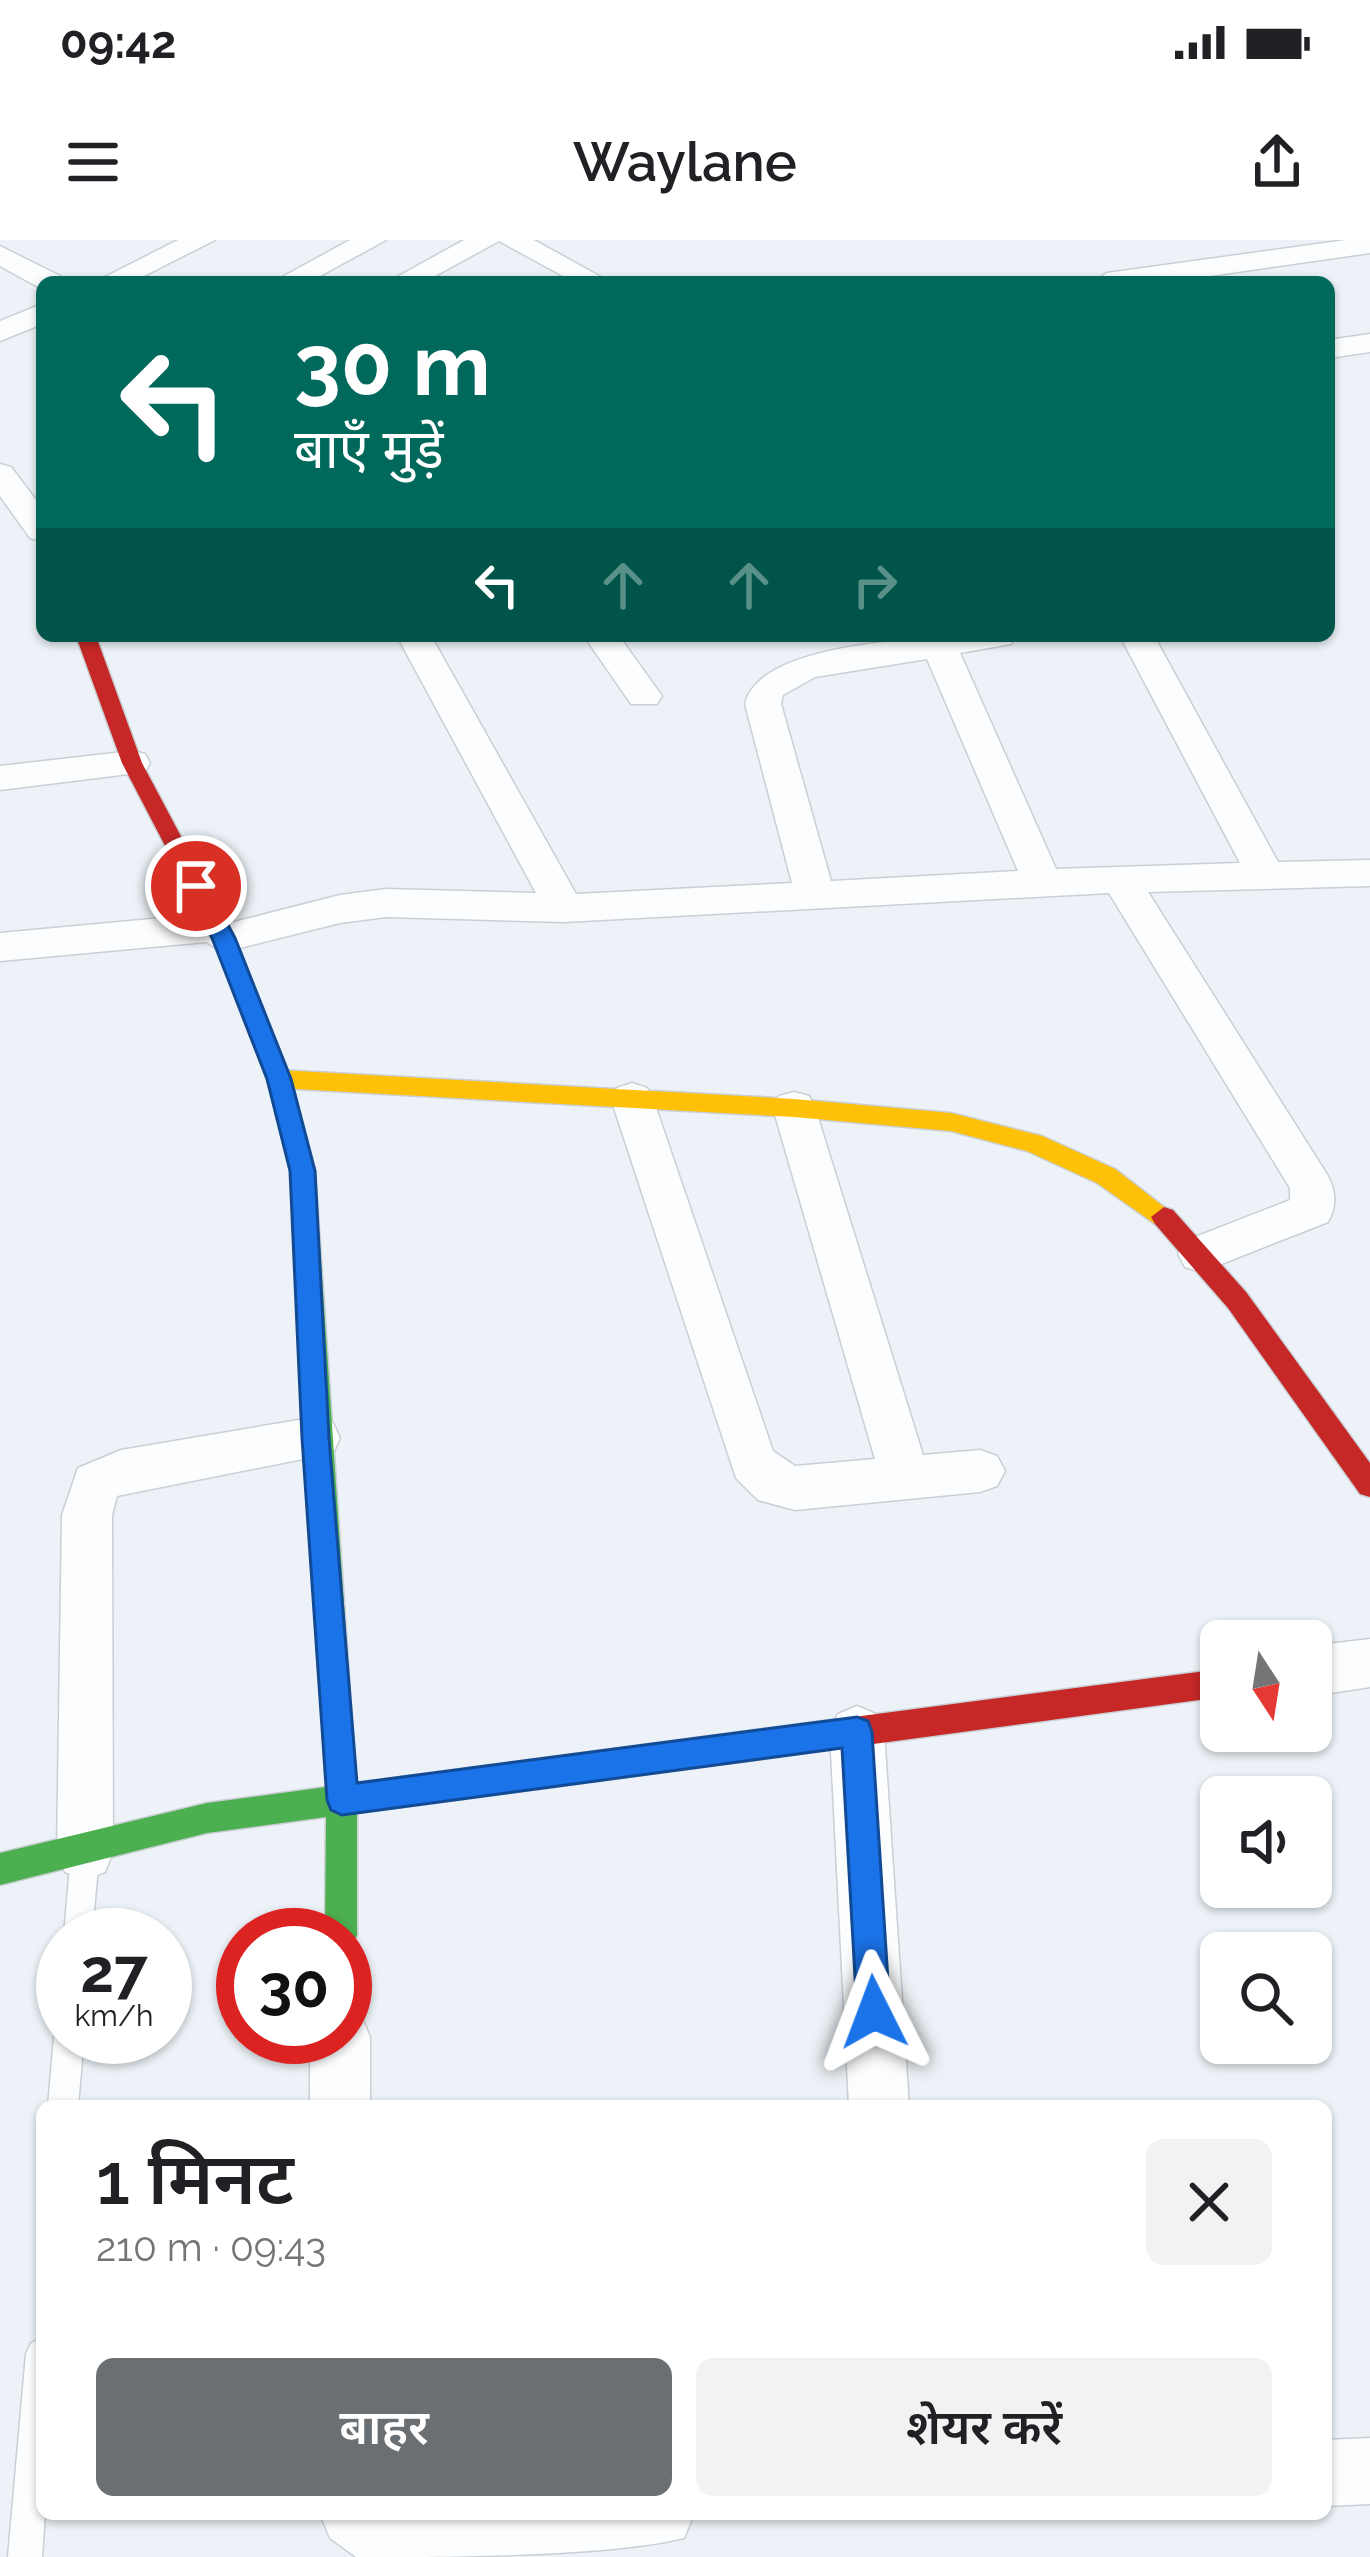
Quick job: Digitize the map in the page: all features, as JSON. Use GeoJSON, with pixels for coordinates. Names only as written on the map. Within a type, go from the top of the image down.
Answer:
{"type":"FeatureCollection","features":[{"type":"Feature","properties":{"kind":"street"},"geometry":{"type":"LineString","coordinates":[[118,276],[162,246],[201,240]]}},
{"type":"Feature","properties":{"kind":"street"},"geometry":{"type":"LineString","coordinates":[[299,276],[372,240]]}},
{"type":"Feature","properties":{"kind":"street"},"geometry":{"type":"LineString","coordinates":[[415,276],[486,240]]}},
{"type":"Feature","properties":{"kind":"street"},"geometry":{"type":"LineString","coordinates":[[512,240],[584,276]]}},
{"type":"Feature","properties":{"kind":"street"},"geometry":{"type":"LineString","coordinates":[[1150,276],[1370,245]]}},
{"type":"Feature","properties":{"kind":"street"},"geometry":{"type":"LineString","coordinates":[[0,254],[39,276]]}},
{"type":"Feature","properties":{"kind":"street"},"geometry":{"type":"LineString","coordinates":[[0,332],[36,316]]}},
{"type":"Feature","properties":{"kind":"street"},"geometry":{"type":"LineString","coordinates":[[1335,349],[1370,343]]}},
{"type":"Feature","properties":{"kind":"street"},"geometry":{"type":"LineString","coordinates":[[0,474],[36,523]]}},
{"type":"Feature","properties":{"kind":"street"},"geometry":{"type":"LineString","coordinates":[[88,642],[132,763],[220,933],[279,1079],[303,1171],[342,1800],[341,1908]]}},
{"type":"Feature","properties":{"kind":"street"},"geometry":{"type":"LineString","coordinates":[[416,642],[565,908]]}},
{"type":"Feature","properties":{"kind":"street"},"geometry":{"type":"LineString","coordinates":[[605,642],[644,696]]}},
{"type":"Feature","properties":{"kind":"street"},"geometry":{"type":"LineString","coordinates":[[815,895],[764,704],[766,690],[788,674],[812,667],[963,642]]}},
{"type":"Feature","properties":{"kind":"street"},"geometry":{"type":"LineString","coordinates":[[1140,642],[1265,874]]}},
{"type":"Feature","properties":{"kind":"street"},"geometry":{"type":"LineString","coordinates":[[939,646],[1043,883]]}},
{"type":"Feature","properties":{"kind":"street"},"geometry":{"type":"LineString","coordinates":[[0,778],[132,763]]}},
{"type":"Feature","properties":{"kind":"street"},"geometry":{"type":"LineString","coordinates":[[0,947],[220,933],[386,903],[565,908],[1120,879],[1370,873]]}},
{"type":"Feature","properties":{"kind":"street"},"geometry":{"type":"LineString","coordinates":[[1120,879],[1300,1166],[1315,1201],[1312,1210],[1296,1220],[1202,1254]]}},
{"type":"Feature","properties":{"kind":"street"},"geometry":{"type":"LineString","coordinates":[[279,1079],[794,1108],[951,1122],[1033,1143],[1106,1176],[1167,1219],[1202,1254],[1370,1485]]}},
{"type":"Feature","properties":{"kind":"street"},"geometry":{"type":"LineString","coordinates":[[632,1099],[753,1463],[763,1478],[796,1488],[980,1471]]}},
{"type":"Feature","properties":{"kind":"street"},"geometry":{"type":"LineString","coordinates":[[794,1108],[905,1478]]}},
{"type":"Feature","properties":{"kind":"street"},"geometry":{"type":"LineString","coordinates":[[85,1852],[87,1515],[95,1483],[121,1472],[316,1438]]}},
{"type":"Feature","properties":{"kind":"street"},"geometry":{"type":"LineString","coordinates":[[1332,1668],[1370,1663]]}},
{"type":"Feature","properties":{"kind":"street"},"geometry":{"type":"LineString","coordinates":[[0,1869],[85,1852],[207,1818],[1200,1686]]}},
{"type":"Feature","properties":{"kind":"street"},"geometry":{"type":"LineString","coordinates":[[857,1732],[879,2100]]}},
{"type":"Feature","properties":{"kind":"street"},"geometry":{"type":"LineString","coordinates":[[340,2064],[340,2100]]}},
{"type":"Feature","properties":{"kind":"street"},"geometry":{"type":"LineString","coordinates":[[1332,2473],[1370,2470]]}},
{"type":"Feature","properties":{"kind":"street"},"geometry":{"type":"LineString","coordinates":[[360,2520],[368,2528],[404,2536],[525,2541],[630,2520]]}},
{"type":"Feature","properties":{"kind":"lane"},"geometry":{"type":"LineString","coordinates":[[80,1908],[85,1852]]}},
{"type":"Feature","properties":{"kind":"lane"},"geometry":{"type":"LineString","coordinates":[[64,2100],[67,2064]]}},
{"type":"Feature","properties":{"kind":"lane"},"geometry":{"type":"LineString","coordinates":[[25,2557],[36,2426]]}},
{"type":"Feature","properties":{"kind":"traffic: fast"},"geometry":{"type":"LineString","coordinates":[[292,1130],[303,1171],[342,1800],[341,1908]]}},
{"type":"Feature","properties":{"kind":"traffic: fast"},"geometry":{"type":"LineString","coordinates":[[0,1869],[207,1818],[740,1747]]}},
{"type":"Feature","properties":{"kind":"traffic: slow"},"geometry":{"type":"LineString","coordinates":[[279,1079],[794,1108],[951,1122],[1033,1143],[1106,1176],[1164,1217]]}},
{"type":"Feature","properties":{"kind":"traffic: jam"},"geometry":{"type":"LineString","coordinates":[[88,642],[132,763],[224,938],[279,1079],[292,1130]]}},
{"type":"Feature","properties":{"kind":"traffic: jam"},"geometry":{"type":"LineString","coordinates":[[1164,1217],[1237,1300],[1370,1485]]}},
{"type":"Feature","properties":{"kind":"traffic: jam"},"geometry":{"type":"LineString","coordinates":[[740,1747],[1200,1686]]}},
{"type":"Feature","properties":{"kind":"route"},"geometry":{"type":"LineString","coordinates":[[196,886],[224,938],[279,1079],[303,1171],[342,1800],[857,1732],[874,2012]]}}]}
